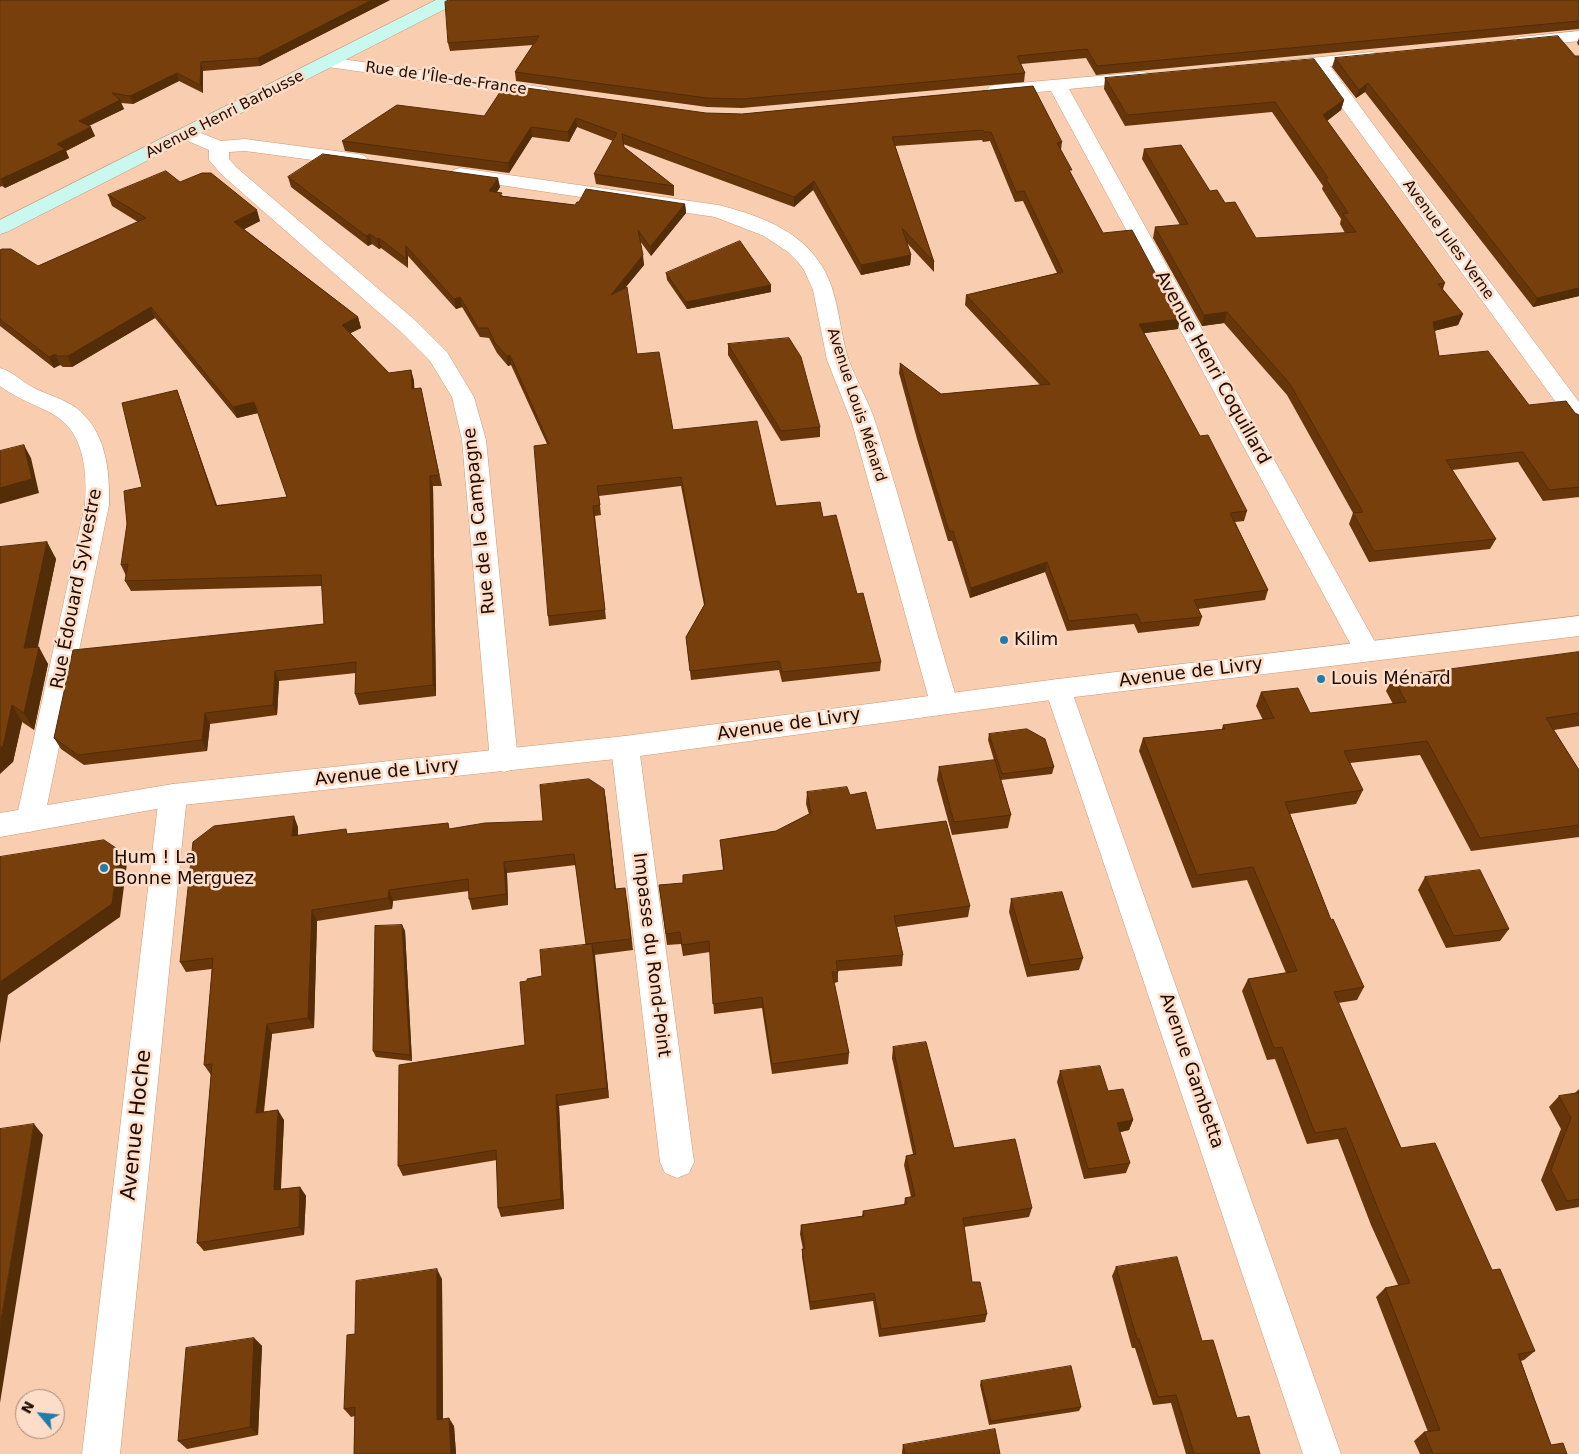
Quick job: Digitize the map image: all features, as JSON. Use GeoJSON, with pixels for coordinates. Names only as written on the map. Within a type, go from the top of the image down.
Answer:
{"type":"FeatureCollection","features":[{"type":"Feature","properties":{"kind":"main road","name":"Avenue Henri Barbusse"},"geometry":{"type":"LineString","coordinates":[[0,228],[449,0]]}},
{"type":"Feature","properties":{"kind":"street"},"geometry":{"type":"LineString","coordinates":[[1502,44],[1560,38],[1576,44]]}},
{"type":"Feature","properties":{"kind":"street"},"geometry":{"type":"LineString","coordinates":[[1260,67],[1386,56]]}},
{"type":"Feature","properties":{"kind":"street","name":"Rue de l'Île-de-France"},"geometry":{"type":"LineString","coordinates":[[327,62],[562,95]]}},
{"type":"Feature","properties":{"kind":"street","name":"Avenue Jules Verne"},"geometry":{"type":"LineString","coordinates":[[1318,62],[1579,418]]}},
{"type":"Feature","properties":{"kind":"street"},"geometry":{"type":"LineString","coordinates":[[978,92],[1163,75]]}},
{"type":"Feature","properties":{"kind":"street","name":"Avenue Henri Coquillard"},"geometry":{"type":"LineString","coordinates":[[1057,84],[1367,651]]}},
{"type":"Feature","properties":{"kind":"street"},"geometry":{"type":"LineString","coordinates":[[188,134],[219,147],[245,145],[382,163]]}},
{"type":"Feature","properties":{"kind":"street","name":"Rue de la Campagne"},"geometry":{"type":"LineString","coordinates":[[219,147],[219,160],[229,171],[408,326],[439,357],[463,397],[474,440],[504,761]]}},
{"type":"Feature","properties":{"kind":"street","name":"Avenue Louis Ménard"},"geometry":{"type":"LineString","coordinates":[[440,171],[654,200],[718,211],[747,220],[773,232],[801,254],[814,269],[821,286],[838,360],[863,421],[944,703]]}},
{"type":"Feature","properties":{"kind":"street","name":"Rue Édouard Sylvestre"},"geometry":{"type":"LineString","coordinates":[[0,375],[22,391],[70,414],[86,434],[95,456],[98,476],[97,505],[30,820]]}},
{"type":"Feature","properties":{"kind":"street","name":"Avenue de Livry"},"geometry":{"type":"LineString","coordinates":[[0,825],[173,795],[625,747],[944,703],[1579,626]]}},
{"type":"Feature","properties":{"kind":"street","name":"Avenue Gambetta"},"geometry":{"type":"LineString","coordinates":[[1058,689],[1322,1454]]}},
{"type":"Feature","properties":{"kind":"street","name":"Impasse du Rond-Point"},"geometry":{"type":"LineString","coordinates":[[625,747],[677,1162]]}},
{"type":"Feature","properties":{"kind":"street","name":"Avenue Hoche"},"geometry":{"type":"LineString","coordinates":[[100,1454],[173,795]]}},
{"type":"Feature","properties":{"kind":"building"},"geometry":{"type":"Polygon","coordinates":[[[0,0],[372,0],[258,58],[201,62],[200,85],[177,73],[130,96],[112,93],[120,100],[79,121],[91,127],[57,144],[65,149],[0,179],[0,0]]]}},
{"type":"Feature","properties":{"kind":"building"},"geometry":{"type":"Polygon","coordinates":[[[449,0],[1579,0],[1579,21],[1097,66],[1087,49],[1017,56],[1025,73],[742,99],[707,98],[515,72],[539,36],[448,43],[445,2],[449,0]]]}},
{"type":"Feature","properties":{"kind":"building"},"geometry":{"type":"Polygon","coordinates":[[[1558,36],[1575,56],[1579,56],[1579,288],[1537,298],[1368,83],[1359,90],[1335,58],[1558,36]]]}},
{"type":"Feature","properties":{"kind":"building"},"geometry":{"type":"Polygon","coordinates":[[[1314,59],[1344,100],[1323,115],[1445,283],[1438,284],[1463,314],[1433,322],[1439,356],[1488,351],[1529,405],[1566,401],[1575,413],[1579,415],[1579,487],[1549,490],[1523,452],[1446,460],[1496,539],[1374,551],[1353,513],[1363,512],[1290,384],[1227,312],[1204,315],[1155,227],[1188,224],[1144,149],[1181,145],[1210,191],[1217,190],[1225,203],[1235,202],[1256,238],[1356,232],[1343,214],[1348,213],[1325,178],[1328,178],[1275,102],[1127,115],[1105,78],[1314,59]]]}},
{"type":"Feature","properties":{"kind":"building"},"geometry":{"type":"Polygon","coordinates":[[[505,85],[706,113],[742,114],[1033,86],[1062,142],[1057,143],[1072,170],[1069,170],[1103,233],[1132,230],[1180,319],[1139,324],[1200,436],[1208,435],[1247,511],[1230,513],[1268,590],[1194,600],[1202,617],[1141,623],[1137,614],[1069,621],[1047,562],[971,588],[953,531],[949,531],[900,363],[941,394],[1050,384],[966,295],[1063,272],[1024,191],[1016,192],[991,132],[984,132],[983,130],[892,137],[934,262],[902,228],[911,255],[861,265],[814,181],[794,197],[622,134],[624,147],[674,186],[594,174],[617,133],[576,118],[568,132],[531,127],[508,163],[342,141],[397,105],[484,116],[505,85]]]}},
{"type":"Feature","properties":{"kind":"building"},"geometry":{"type":"Polygon","coordinates":[[[323,154],[498,178],[489,191],[502,193],[500,196],[575,205],[579,202],[586,189],[685,204],[650,247],[638,230],[643,255],[611,295],[627,287],[637,354],[659,352],[673,430],[757,421],[776,506],[820,502],[823,517],[836,515],[857,594],[863,593],[881,662],[782,672],[779,661],[690,671],[686,637],[705,604],[681,477],[597,486],[600,505],[593,506],[605,610],[548,616],[534,446],[549,444],[510,355],[507,356],[495,343],[488,328],[478,328],[460,297],[454,299],[406,246],[406,259],[379,238],[377,239],[370,234],[366,236],[288,177],[323,154]]]}},
{"type":"Feature","properties":{"kind":"building"},"geometry":{"type":"Polygon","coordinates":[[[166,171],[180,182],[202,173],[211,173],[257,210],[234,222],[358,317],[342,325],[389,373],[411,370],[412,389],[421,388],[439,475],[430,476],[433,685],[355,694],[356,662],[275,671],[273,705],[205,713],[202,740],[78,755],[54,738],[73,650],[324,624],[321,575],[125,581],[128,564],[121,565],[127,524],[124,491],[142,487],[122,403],[177,390],[216,506],[287,497],[254,402],[233,407],[151,307],[68,356],[58,356],[55,354],[49,357],[0,319],[0,250],[11,249],[38,266],[146,218],[108,195],[166,171]]]}},
{"type":"Feature","properties":{"kind":"building"},"geometry":{"type":"Polygon","coordinates":[[[740,241],[771,285],[686,302],[666,273],[740,241]]]}},
{"type":"Feature","properties":{"kind":"building"},"geometry":{"type":"Polygon","coordinates":[[[789,338],[801,357],[820,427],[781,431],[728,344],[789,338]]]}},
{"type":"Feature","properties":{"kind":"building"},"geometry":{"type":"Polygon","coordinates":[[[24,445],[32,479],[0,488],[0,451],[24,445]]]}},
{"type":"Feature","properties":{"kind":"building"},"geometry":{"type":"Polygon","coordinates":[[[47,542],[24,648],[39,647],[24,713],[12,705],[3,746],[0,748],[0,547],[47,542]]]}},
{"type":"Feature","properties":{"kind":"building"},"geometry":{"type":"Polygon","coordinates":[[[1579,652],[1579,713],[1546,718],[1579,770],[1579,825],[1480,838],[1427,741],[1344,751],[1363,790],[1285,802],[1331,920],[1333,919],[1364,987],[1334,992],[1401,1148],[1435,1143],[1492,1270],[1500,1269],[1535,1351],[1518,1354],[1551,1445],[1563,1443],[1567,1454],[1433,1454],[1424,1432],[1440,1430],[1385,1288],[1410,1283],[1346,1128],[1315,1133],[1282,1047],[1274,1048],[1248,979],[1297,971],[1253,867],[1197,875],[1143,738],[1225,729],[1223,725],[1274,718],[1261,692],[1298,688],[1310,713],[1406,702],[1393,677],[1579,652]]]}},
{"type":"Feature","properties":{"kind":"building"},"geometry":{"type":"Polygon","coordinates":[[[1027,729],[1045,739],[1054,767],[1002,774],[989,734],[1027,729]]]}},
{"type":"Feature","properties":{"kind":"building"},"geometry":{"type":"Polygon","coordinates":[[[995,760],[1011,815],[954,822],[939,767],[995,760]]]}},
{"type":"Feature","properties":{"kind":"building"},"geometry":{"type":"Polygon","coordinates":[[[589,779],[604,789],[615,889],[625,888],[631,939],[586,944],[574,854],[504,862],[506,894],[469,899],[468,879],[389,890],[388,898],[312,910],[308,1018],[267,1024],[256,1113],[278,1110],[274,1190],[300,1187],[299,1227],[197,1243],[212,1064],[204,1065],[213,958],[180,962],[193,842],[214,826],[294,816],[292,836],[346,829],[347,834],[448,823],[449,829],[485,823],[543,821],[540,785],[589,779]]]}},
{"type":"Feature","properties":{"kind":"building"},"geometry":{"type":"Polygon","coordinates":[[[847,787],[850,795],[866,792],[876,830],[946,821],[970,906],[894,916],[903,955],[836,961],[838,972],[832,972],[849,1053],[772,1064],[762,997],[713,1004],[709,941],[682,945],[680,932],[666,934],[659,885],[683,883],[683,875],[724,870],[720,840],[776,831],[811,813],[807,792],[847,787]]]}},
{"type":"Feature","properties":{"kind":"building"},"geometry":{"type":"Polygon","coordinates":[[[104,840],[119,850],[112,904],[0,982],[0,857],[104,840]]]}},
{"type":"Feature","properties":{"kind":"building"},"geometry":{"type":"Polygon","coordinates":[[[1480,870],[1509,929],[1454,936],[1425,877],[1480,870]]]}},
{"type":"Feature","properties":{"kind":"building"},"geometry":{"type":"Polygon","coordinates":[[[1062,892],[1083,958],[1030,965],[1011,899],[1062,892]]]}},
{"type":"Feature","properties":{"kind":"building"},"geometry":{"type":"Polygon","coordinates":[[[402,925],[410,1055],[373,1051],[375,926],[402,925]]]}},
{"type":"Feature","properties":{"kind":"building"},"geometry":{"type":"Polygon","coordinates":[[[592,944],[607,1088],[556,1095],[561,1199],[498,1208],[496,1150],[398,1166],[399,1065],[525,1045],[520,982],[542,976],[540,950],[592,944]]]}},
{"type":"Feature","properties":{"kind":"building"},"geometry":{"type":"Polygon","coordinates":[[[926,1042],[954,1148],[1015,1139],[1032,1208],[963,1218],[972,1282],[980,1282],[987,1314],[881,1329],[874,1293],[810,1302],[802,1249],[805,1249],[801,1225],[864,1216],[863,1211],[907,1204],[905,1198],[915,1196],[906,1156],[916,1154],[893,1047],[926,1042]]]}},
{"type":"Feature","properties":{"kind":"building"},"geometry":{"type":"Polygon","coordinates":[[[1100,1066],[1108,1091],[1123,1089],[1133,1120],[1117,1123],[1130,1163],[1088,1169],[1060,1071],[1100,1066]]]}},
{"type":"Feature","properties":{"kind":"building"},"geometry":{"type":"Polygon","coordinates":[[[1579,1093],[1579,1199],[1567,1201],[1551,1170],[1571,1118],[1559,1096],[1579,1093]]]}},
{"type":"Feature","properties":{"kind":"building"},"geometry":{"type":"Polygon","coordinates":[[[34,1124],[0,1326],[0,1129],[34,1124]]]}},
{"type":"Feature","properties":{"kind":"building"},"geometry":{"type":"Polygon","coordinates":[[[1177,1257],[1202,1341],[1213,1340],[1237,1418],[1249,1416],[1260,1454],[1194,1454],[1176,1395],[1158,1397],[1139,1339],[1137,1339],[1116,1267],[1177,1257]]]}},
{"type":"Feature","properties":{"kind":"building"},"geometry":{"type":"Polygon","coordinates":[[[437,1269],[437,1420],[449,1418],[451,1454],[354,1454],[355,1407],[344,1409],[347,1335],[355,1334],[356,1281],[437,1269]]]}},
{"type":"Feature","properties":{"kind":"building"},"geometry":{"type":"Polygon","coordinates":[[[254,1338],[250,1427],[178,1441],[186,1348],[254,1338]]]}},
{"type":"Feature","properties":{"kind":"building"},"geometry":{"type":"Polygon","coordinates":[[[1071,1366],[1081,1407],[991,1421],[981,1381],[1071,1366]]]}},
{"type":"Feature","properties":{"kind":"building"},"geometry":{"type":"Polygon","coordinates":[[[995,1429],[1000,1454],[905,1454],[903,1445],[995,1429]]]}},
{"type":"Feature","properties":{"kind":"place","name":"Kilim"},"geometry":{"type":"Point","coordinates":[1004,640]}},
{"type":"Feature","properties":{"kind":"place","name":"Louis Ménard"},"geometry":{"type":"Point","coordinates":[1321,679]}},
{"type":"Feature","properties":{"kind":"place","name":"Hum ! La Bonne Merguez"},"geometry":{"type":"Point","coordinates":[104,868]}}]}
